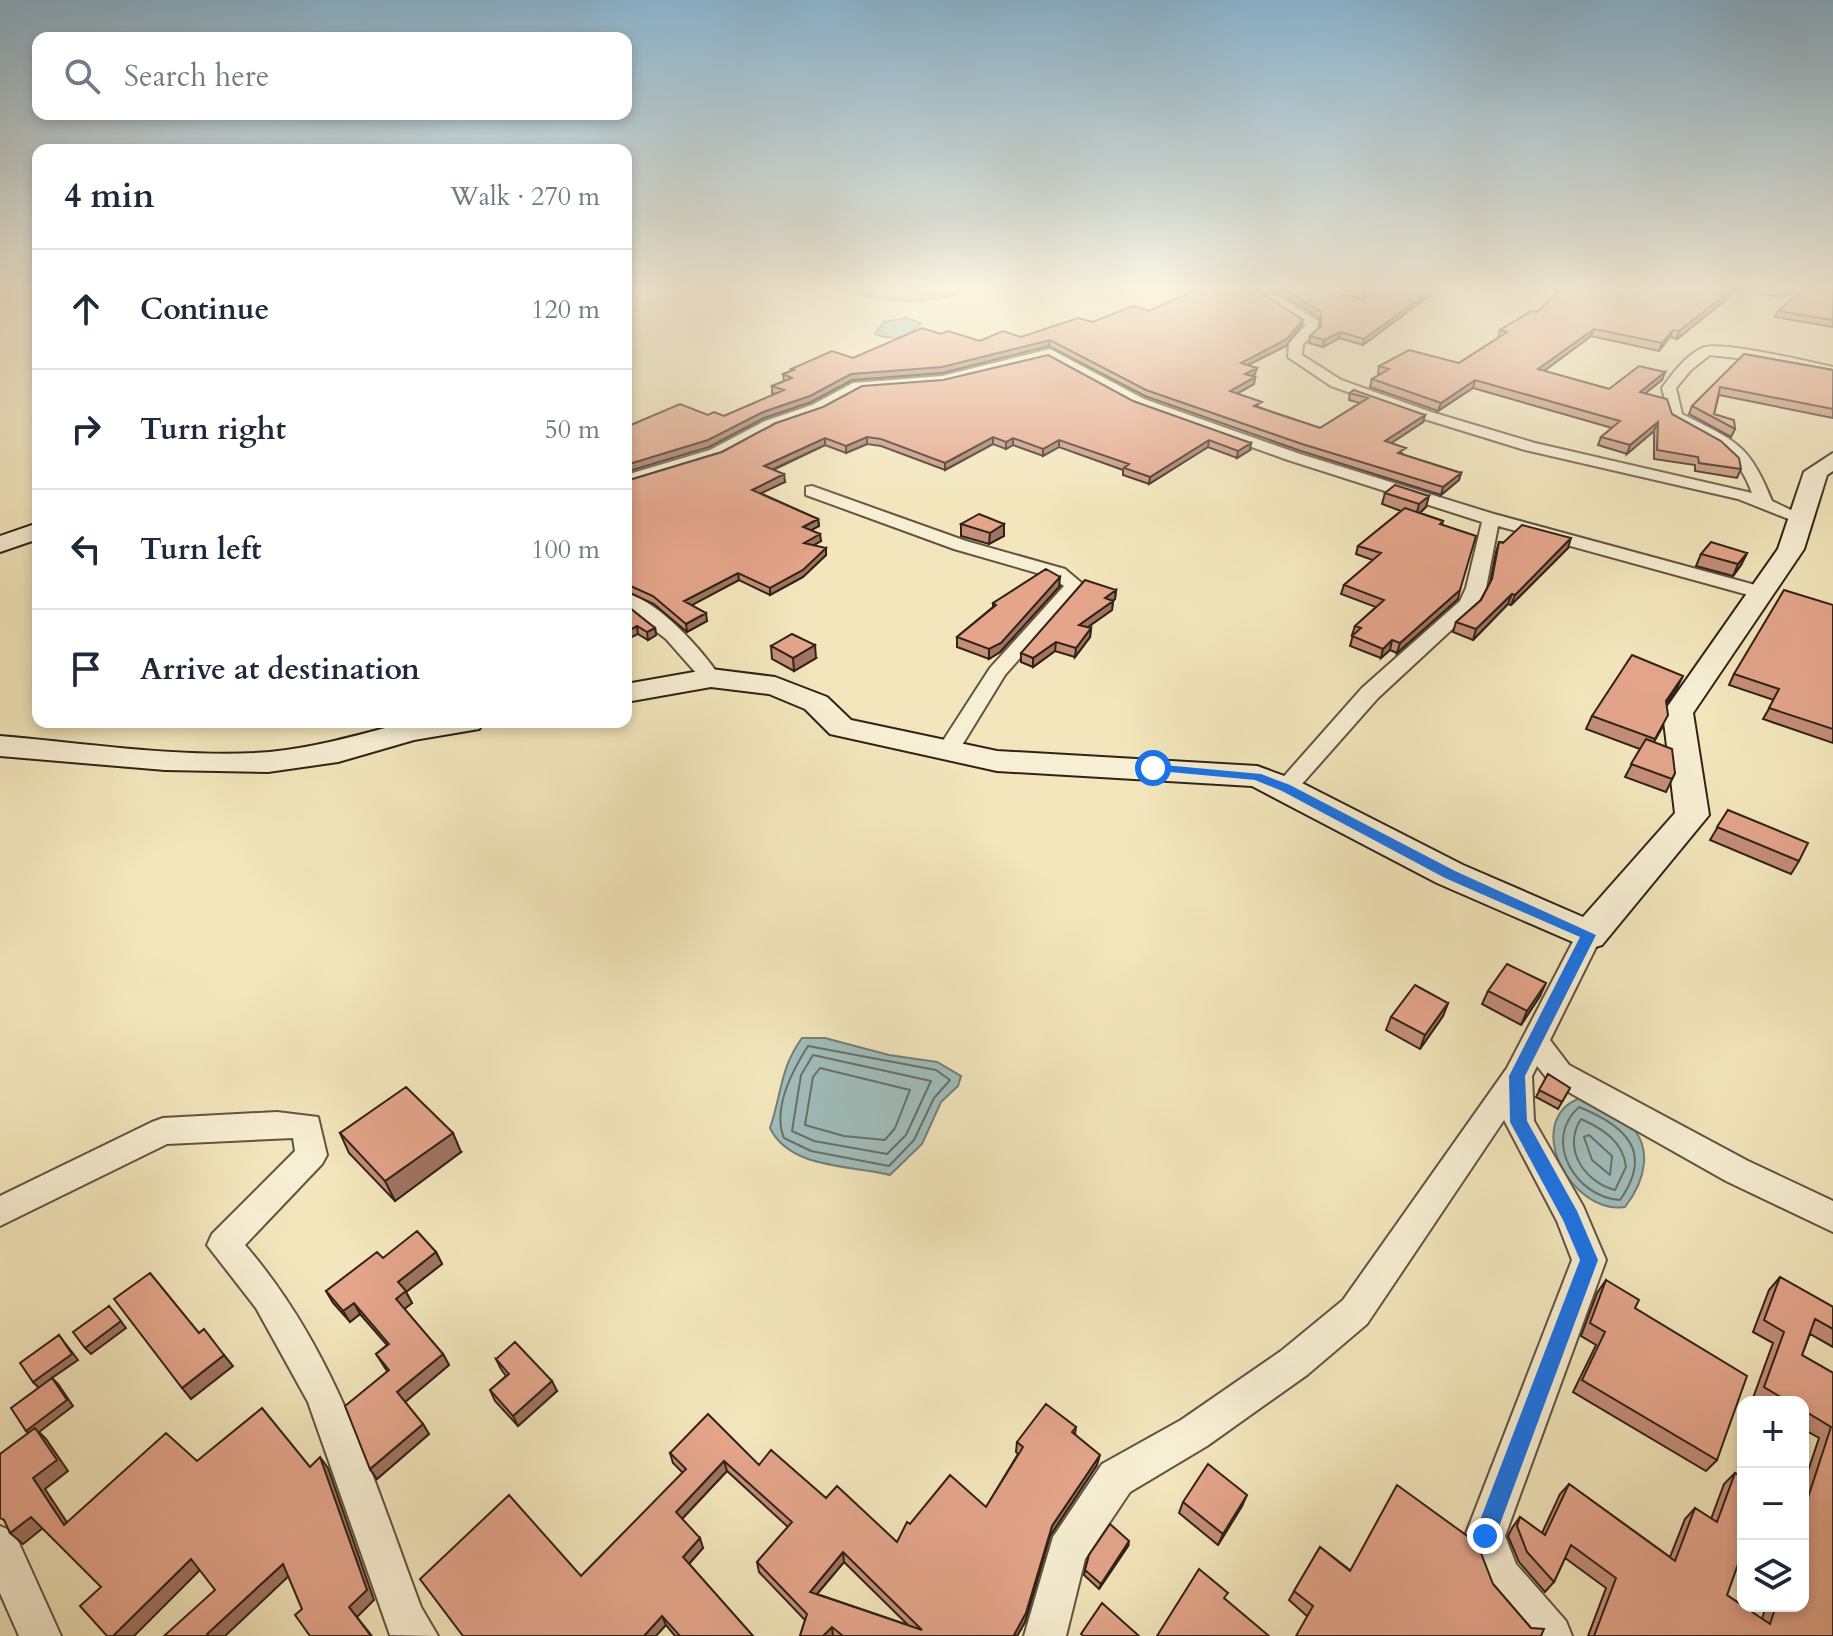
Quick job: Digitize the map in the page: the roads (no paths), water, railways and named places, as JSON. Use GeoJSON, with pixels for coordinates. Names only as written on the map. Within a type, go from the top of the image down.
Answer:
{"type":"FeatureCollection","features":[{"type":"Feature","properties":{"kind":"street"},"geometry":{"type":"LineString","coordinates":[[632,478],[716,453],[770,424],[817,408],[858,386],[942,380],[1013,362]]}},
{"type":"Feature","properties":{"kind":"street"},"geometry":{"type":"LineString","coordinates":[[1067,362],[1139,402],[1257,441],[1294,457],[1491,519],[1531,527],[1763,593]]}},
{"type":"Feature","properties":{"kind":"street"},"geometry":{"type":"LineString","coordinates":[[1303,362],[1336,383],[1531,447],[1743,495],[1801,519]]}},
{"type":"Feature","properties":{"kind":"street"},"geometry":{"type":"LineString","coordinates":[[1692,362],[1669,388],[1675,416],[1727,443],[1750,465],[1765,504]]}},
{"type":"Feature","properties":{"kind":"street"},"geometry":{"type":"LineString","coordinates":[[1790,362],[1833,371]]}},
{"type":"Feature","properties":{"kind":"street"},"geometry":{"type":"LineString","coordinates":[[1045,1636],[1067,1551],[1116,1478],[1194,1433],[1282,1372],[1355,1312],[1517,1076],[1589,935],[1692,815],[1678,713],[1791,549],[1816,472],[1833,460]]}},
{"type":"Feature","properties":{"kind":"street"},"geometry":{"type":"LineString","coordinates":[[812,491],[960,545],[1058,573],[1075,585],[997,672],[948,750]]}},
{"type":"Feature","properties":{"kind":"street"},"geometry":{"type":"LineString","coordinates":[[1286,788],[1370,693],[1421,643],[1468,604],[1476,588],[1491,519]]}},
{"type":"Feature","properties":{"kind":"street"},"geometry":{"type":"LineString","coordinates":[[0,544],[32,533]]}},
{"type":"Feature","properties":{"kind":"street"},"geometry":{"type":"LineString","coordinates":[[632,603],[670,630],[693,653],[711,678]]}},
{"type":"Feature","properties":{"kind":"street"},"geometry":{"type":"LineString","coordinates":[[632,692],[711,678],[775,686],[816,703],[841,727],[997,761],[1242,775],[1286,788],[1450,874],[1589,935]]}},
{"type":"Feature","properties":{"kind":"street"},"geometry":{"type":"LineString","coordinates":[[0,746],[165,760],[268,762],[338,752],[429,728]]}},
{"type":"Feature","properties":{"kind":"street"},"geometry":{"type":"LineString","coordinates":[[1534,1042],[1559,1073],[1737,1171],[1833,1217]]}},
{"type":"Feature","properties":{"kind":"street"},"geometry":{"type":"LineString","coordinates":[[1517,1076],[1519,1122],[1571,1216],[1589,1260],[1485,1536],[1501,1578],[1551,1636]]}},
{"type":"Feature","properties":{"kind":"street"},"geometry":{"type":"LineString","coordinates":[[0,1212],[163,1131],[225,1126],[307,1126],[311,1155],[224,1245],[268,1297],[323,1393],[405,1620],[417,1636]]}},
{"type":"Feature","properties":{"kind":"street"},"geometry":{"type":"LineString","coordinates":[[0,1546],[40,1636]]}},
{"type":"Feature","properties":{"kind":"water"},"geometry":{"type":"Polygon","coordinates":[[[802,1038],[825,1038],[889,1055],[937,1062],[961,1076],[958,1086],[941,1102],[922,1144],[890,1175],[822,1163],[792,1151],[779,1141],[770,1128],[785,1070],[802,1038]]]}},
{"type":"Feature","properties":{"kind":"water"},"geometry":{"type":"Polygon","coordinates":[[[1580,1098],[1621,1117],[1641,1141],[1644,1152],[1642,1175],[1625,1207],[1605,1206],[1587,1197],[1571,1182],[1560,1164],[1554,1145],[1555,1126],[1563,1110],[1580,1098]]]}}]}
